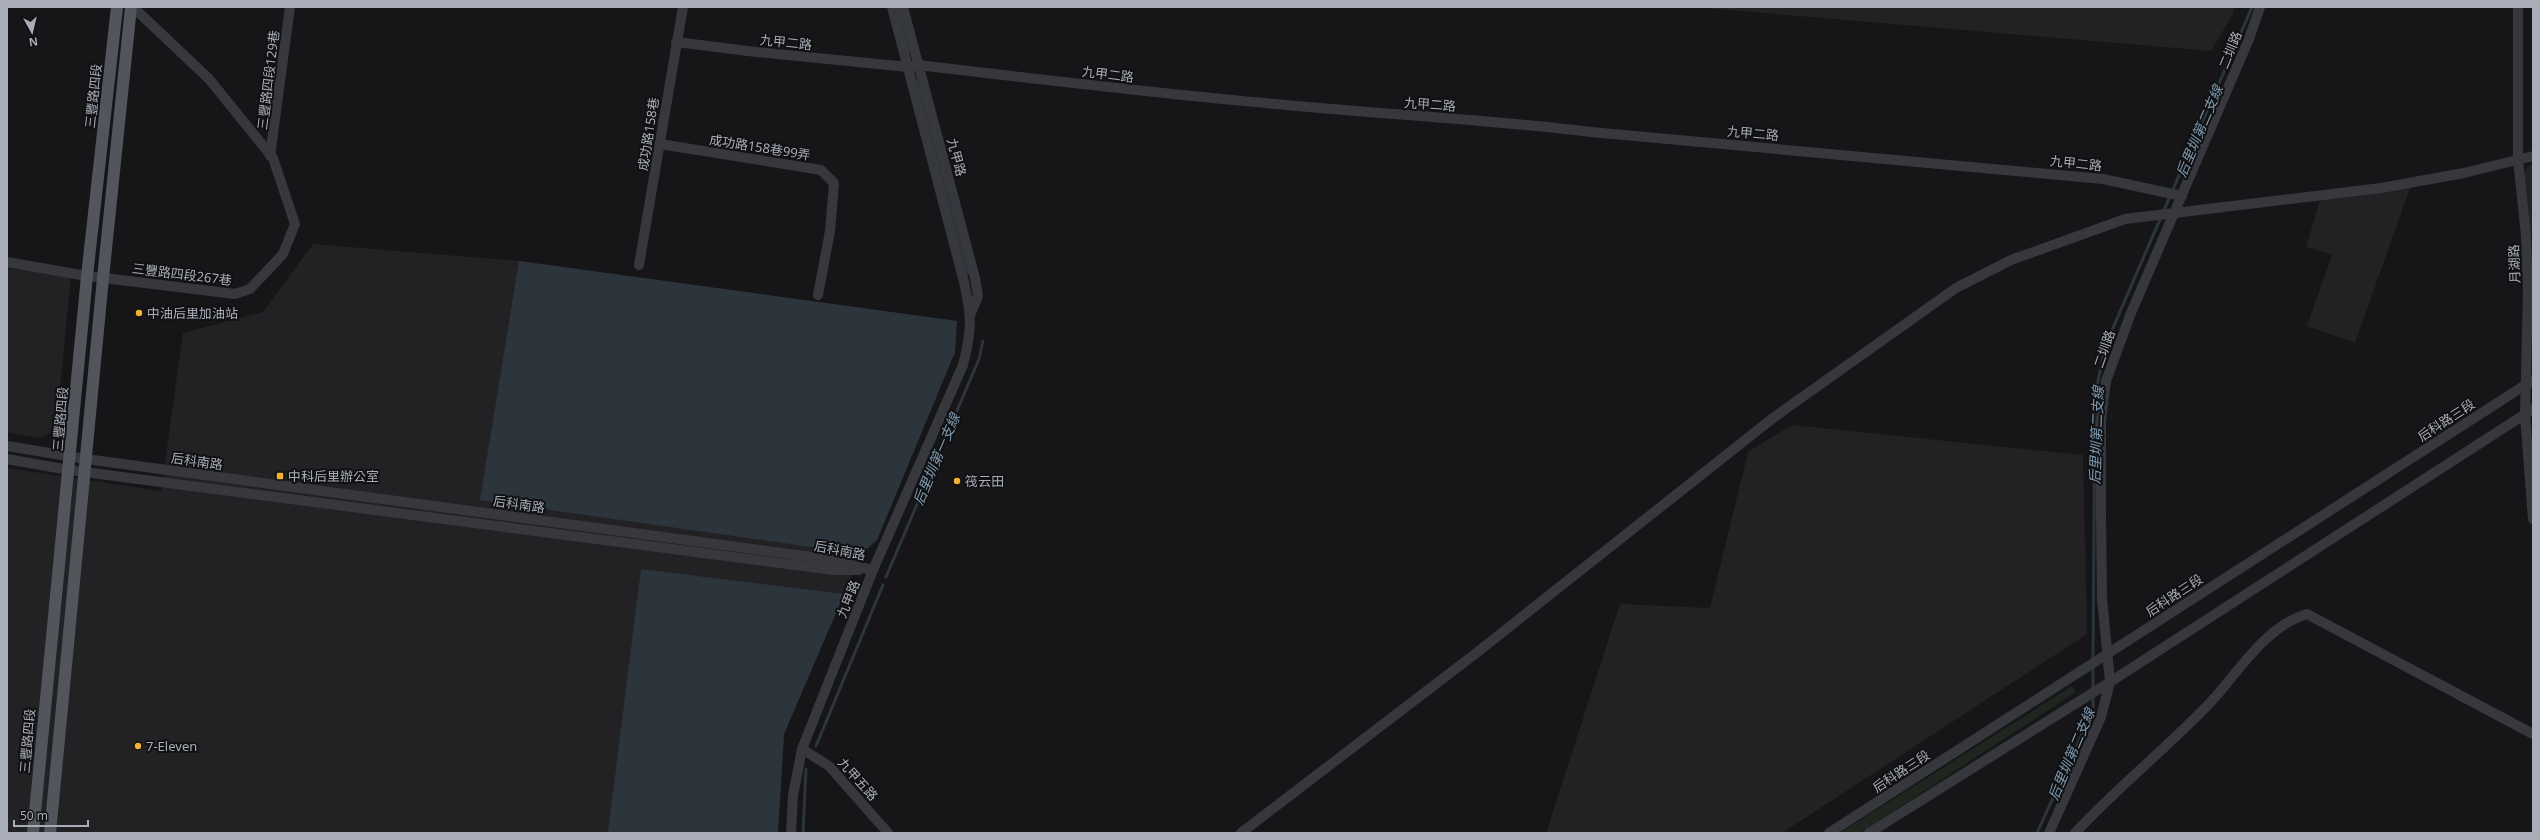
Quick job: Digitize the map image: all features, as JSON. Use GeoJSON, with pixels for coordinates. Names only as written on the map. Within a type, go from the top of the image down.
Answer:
{"type":"FeatureCollection","features":[{"type":"Feature","properties":{"kind":"main road","name":"三豐路四段"},"geometry":{"type":"LineString","coordinates":[[33,833],[87,276],[117,7]]}},
{"type":"Feature","properties":{"kind":"main road"},"geometry":{"type":"LineString","coordinates":[[50,833],[103,278],[132,7]]}},
{"type":"Feature","properties":{"kind":"street"},"geometry":{"type":"LineString","coordinates":[[132,7],[210,79],[270,156]]}},
{"type":"Feature","properties":{"kind":"street","name":"三豐路四段129巷"},"geometry":{"type":"LineString","coordinates":[[270,156],[290,7]]}},
{"type":"Feature","properties":{"kind":"street","name":"成功路158巷"},"geometry":{"type":"LineString","coordinates":[[638,265],[683,7]]}},
{"type":"Feature","properties":{"kind":"street","name":"九甲路"},"geometry":{"type":"LineString","coordinates":[[791,833],[793,795],[802,749],[873,570],[963,366],[970,339],[971,313],[892,7]]}},
{"type":"Feature","properties":{"kind":"street","name":"九甲路"},"geometry":{"type":"LineString","coordinates":[[903,7],[975,278],[978,296],[971,313]]}},
{"type":"Feature","properties":{"kind":"street","name":"二圳路"},"geometry":{"type":"LineString","coordinates":[[2049,833],[2101,717],[2110,682],[2102,598],[2101,421],[2106,381],[2131,313],[2249,39],[2260,7]]}},
{"type":"Feature","properties":{"kind":"street","name":"月湖路"},"geometry":{"type":"LineString","coordinates":[[2518,7],[2518,159],[2526,259],[2533,519]]}},
{"type":"Feature","properties":{"kind":"street","name":"九甲二路"},"geometry":{"type":"LineString","coordinates":[[676,42],[756,52],[908,67],[918,65],[1203,98],[1367,113],[1509,122],[1591,132],[2103,179],[2182,196]]}},
{"type":"Feature","properties":{"kind":"street","name":"成功路158巷99弄"},"geometry":{"type":"LineString","coordinates":[[660,144],[821,170],[834,183],[830,231],[818,295]]}},
{"type":"Feature","properties":{"kind":"street","name":"三豐路四段267巷"},"geometry":{"type":"LineString","coordinates":[[7,262],[87,276],[235,294],[250,289],[283,254],[295,224],[270,156]]}},
{"type":"Feature","properties":{"kind":"street"},"geometry":{"type":"LineString","coordinates":[[1241,833],[1475,654],[1773,418],[1956,288],[2010,260],[2126,219],[2380,188],[2464,173],[2533,156]]}},
{"type":"Feature","properties":{"kind":"street","name":"后科路三段"},"geometry":{"type":"LineString","coordinates":[[1829,833],[2530,382]]}},
{"type":"Feature","properties":{"kind":"street"},"geometry":{"type":"LineString","coordinates":[[1869,833],[2110,682],[2529,412]]}},
{"type":"Feature","properties":{"kind":"street","name":"后科南路"},"geometry":{"type":"LineString","coordinates":[[7,446],[70,457],[812,557],[873,570]]}},
{"type":"Feature","properties":{"kind":"street","name":"后科南路"},"geometry":{"type":"LineString","coordinates":[[7,459],[69,470],[463,520],[833,570],[873,570]]}},
{"type":"Feature","properties":{"kind":"street"},"geometry":{"type":"LineString","coordinates":[[195,486],[196,474]]}},
{"type":"Feature","properties":{"kind":"street"},"geometry":{"type":"LineString","coordinates":[[340,504],[341,493]]}},
{"type":"Feature","properties":{"kind":"street"},"geometry":{"type":"LineString","coordinates":[[463,520],[464,509]]}},
{"type":"Feature","properties":{"kind":"street"},"geometry":{"type":"LineString","coordinates":[[2075,833],[2206,708],[2259,647],[2292,618],[2307,614],[2533,734]]}},
{"type":"Feature","properties":{"kind":"street","name":"九甲五路"},"geometry":{"type":"LineString","coordinates":[[802,749],[829,766],[888,833]]}},
{"type":"Feature","properties":{"kind":"shaded area"},"geometry":{"type":"Polygon","coordinates":[[[1694,7],[2234,7],[2233,14],[2211,51],[1694,7]]]}},
{"type":"Feature","properties":{"kind":"shaded area"},"geometry":{"type":"Polygon","coordinates":[[[2533,164],[2533,232],[2530,230],[2524,173],[2527,167],[2533,164]]]}},
{"type":"Feature","properties":{"kind":"shaded area"},"geometry":{"type":"Polygon","coordinates":[[[2410,188],[2355,343],[2307,326],[2332,255],[2306,247],[2321,197],[2410,188]]]}},
{"type":"Feature","properties":{"kind":"shaded area"},"geometry":{"type":"Polygon","coordinates":[[[313,244],[519,261],[957,321],[955,352],[877,540],[861,555],[784,734],[778,833],[7,833],[7,468],[161,491],[183,333],[263,312],[313,244]]]}},
{"type":"Feature","properties":{"kind":"shaded area"},"geometry":{"type":"Polygon","coordinates":[[[519,261],[957,321],[955,352],[877,540],[861,554],[480,500],[519,261]]]}},
{"type":"Feature","properties":{"kind":"shaded area"},"geometry":{"type":"Polygon","coordinates":[[[7,268],[71,275],[56,429],[41,438],[7,432],[7,268]]]}},
{"type":"Feature","properties":{"kind":"shaded area"},"geometry":{"type":"Polygon","coordinates":[[[1792,425],[2083,455],[2087,634],[1782,833],[1546,833],[1620,604],[1710,608],[1748,452],[1792,425]]]}},
{"type":"Feature","properties":{"kind":"shaded area"},"geometry":{"type":"Polygon","coordinates":[[[641,569],[844,594],[784,734],[778,833],[608,833],[641,569]]]}},
{"type":"Feature","properties":{"kind":"shaded area"},"geometry":{"type":"Polygon","coordinates":[[[2072,686],[2076,692],[1860,833],[1840,833],[2072,686]]]}},
{"type":"Feature","properties":{"kind":"waterway","name":"后里圳第一支線"},"geometry":{"type":"LineString","coordinates":[[897,7],[909,51]]}},
{"type":"Feature","properties":{"kind":"waterway","name":"后里圳第二支線"},"geometry":{"type":"LineString","coordinates":[[2093,660],[2095,395],[2106,344],[2252,7]]}},
{"type":"Feature","properties":{"kind":"waterway","name":"后里圳第一支線"},"geometry":{"type":"LineString","coordinates":[[917,82],[968,273]]}},
{"type":"Feature","properties":{"kind":"waterway","name":"后里圳第一支線"},"geometry":{"type":"LineString","coordinates":[[886,577],[979,359],[983,341]]}},
{"type":"Feature","properties":{"kind":"waterway","name":"后里圳第一支線"},"geometry":{"type":"LineString","coordinates":[[816,746],[883,585]]}},
{"type":"Feature","properties":{"kind":"waterway","name":"后里圳第二支線"},"geometry":{"type":"LineString","coordinates":[[2093,665],[2093,690]]}},
{"type":"Feature","properties":{"kind":"waterway","name":"后里圳第二支線"},"geometry":{"type":"LineString","coordinates":[[2037,833],[2093,710],[2093,695]]}},
{"type":"Feature","properties":{"kind":"waterway","name":"后里圳第一支線"},"geometry":{"type":"LineString","coordinates":[[803,833],[806,769]]}},
{"type":"Feature","properties":{"kind":"place","name":"中油后里加油站"},"geometry":{"type":"Point","coordinates":[139,313]}},
{"type":"Feature","properties":{"kind":"place","name":"中科后里辦公室"},"geometry":{"type":"Point","coordinates":[280,476]}},
{"type":"Feature","properties":{"kind":"place","name":"筏云田"},"geometry":{"type":"Point","coordinates":[957,481]}},
{"type":"Feature","properties":{"kind":"place","name":"7-Eleven"},"geometry":{"type":"Point","coordinates":[138,746]}}]}
